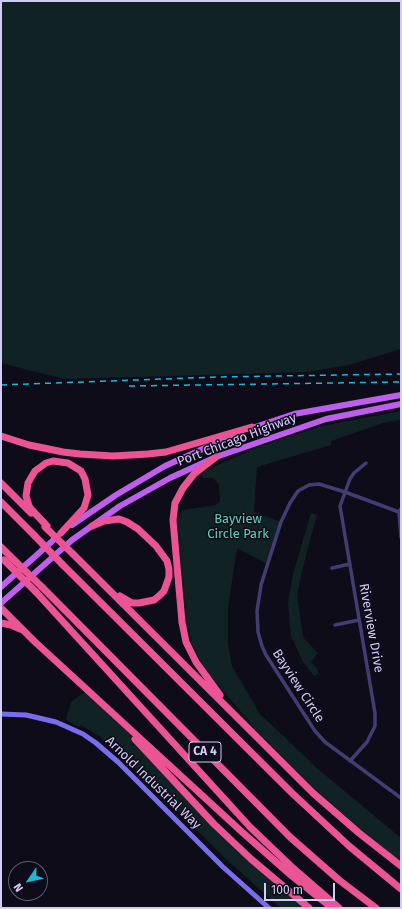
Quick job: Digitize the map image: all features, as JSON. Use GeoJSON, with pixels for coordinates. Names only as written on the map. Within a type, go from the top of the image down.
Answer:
{"type":"FeatureCollection","features":[{"type":"Feature","properties":{"kind":"highway"},"geometry":{"type":"LineString","coordinates":[[1,436],[29,445],[63,452],[113,456],[166,452],[252,427]]}},
{"type":"Feature","properties":{"kind":"highway"},"geometry":{"type":"LineString","coordinates":[[216,457],[188,480],[175,503],[173,520],[184,632],[190,652],[202,672],[224,701],[264,744]]}},
{"type":"Feature","properties":{"kind":"highway"},"geometry":{"type":"LineString","coordinates":[[46,527],[29,506],[26,496],[28,483],[35,471],[46,463],[53,461],[68,463],[81,471],[85,478],[88,495],[84,508],[59,535]]}},
{"type":"Feature","properties":{"kind":"highway"},"geometry":{"type":"LineString","coordinates":[[1,483],[46,527],[59,535],[73,554],[335,813],[401,866]]}},
{"type":"Feature","properties":{"kind":"highway","name":"CA 4"},"geometry":{"type":"LineString","coordinates":[[1,502],[292,793],[349,846],[401,889]]}},
{"type":"Feature","properties":{"kind":"highway"},"geometry":{"type":"LineString","coordinates":[[92,526],[104,521],[120,520],[133,525],[163,554],[169,569],[169,577],[164,591],[154,600],[147,602],[132,603],[125,600],[102,583]]}},
{"type":"Feature","properties":{"kind":"highway"},"geometry":{"type":"LineString","coordinates":[[1,547],[5,558],[39,590],[244,822],[294,869],[339,908]]}},
{"type":"Feature","properties":{"kind":"highway","name":"CA 4"},"geometry":{"type":"LineString","coordinates":[[39,590],[285,832],[329,871],[376,908]]}},
{"type":"Feature","properties":{"kind":"highway"},"geometry":{"type":"LineString","coordinates":[[1,608],[34,641],[262,850],[332,908]]}},
{"type":"Feature","properties":{"kind":"highway"},"geometry":{"type":"LineString","coordinates":[[1,623],[18,628],[34,641]]}},
{"type":"Feature","properties":{"kind":"highway"},"geometry":{"type":"LineString","coordinates":[[95,697],[214,824],[256,864],[309,908]]}},
{"type":"Feature","properties":{"kind":"main road","name":"Port Chicago Highway"},"geometry":{"type":"LineString","coordinates":[[1,588],[59,535],[96,508],[165,466],[252,427],[294,414],[401,395]]}},
{"type":"Feature","properties":{"kind":"main road","name":"Port Chicago Highway"},"geometry":{"type":"LineString","coordinates":[[1,603],[72,540],[120,506],[170,478],[216,457],[326,419],[401,404]]}},
{"type":"Feature","properties":{"kind":"street","name":"Riverview Drive"},"geometry":{"type":"LineString","coordinates":[[350,761],[367,742],[375,726],[375,713],[340,506],[350,478],[366,463]]}},
{"type":"Feature","properties":{"kind":"street","name":"Bayview Circle"},"geometry":{"type":"LineString","coordinates":[[400,511],[319,484],[309,485],[303,488],[294,496],[281,522],[267,564],[261,585],[258,611],[258,632],[266,655],[315,731],[325,742],[401,798]]}},
{"type":"Feature","properties":{"kind":"street"},"geometry":{"type":"LineString","coordinates":[[400,511],[401,537]]}},
{"type":"Feature","properties":{"kind":"street"},"geometry":{"type":"LineString","coordinates":[[332,568],[350,564]]}},
{"type":"Feature","properties":{"kind":"street"},"geometry":{"type":"LineString","coordinates":[[335,625],[359,620]]}},
{"type":"Feature","properties":{"kind":"street","name":"Arnold Industrial Way"},"geometry":{"type":"LineString","coordinates":[[1,714],[26,715],[56,722],[83,734],[96,743],[118,762],[223,867],[269,908]]}},
{"type":"Feature","properties":{"kind":"green space"},"geometry":{"type":"Polygon","coordinates":[[[1,1],[401,1],[401,349],[349,365],[307,372],[64,379],[1,363],[1,1]]]}},
{"type":"Feature","properties":{"kind":"green space","name":"Bayview Circle Park"},"geometry":{"type":"Polygon","coordinates":[[[401,411],[401,420],[383,423],[331,441],[331,445],[257,467],[254,512],[281,522],[267,564],[237,548],[228,608],[228,643],[232,666],[260,714],[318,769],[401,838],[401,861],[378,845],[313,787],[257,731],[204,668],[193,646],[187,623],[178,521],[182,510],[216,505],[220,501],[219,485],[213,478],[203,478],[202,473],[207,470],[258,447],[322,426],[401,411]]]}},
{"type":"Feature","properties":{"kind":"green space"},"geometry":{"type":"Polygon","coordinates":[[[311,513],[317,515],[297,595],[303,637],[318,653],[311,662],[318,670],[318,674],[314,676],[303,662],[291,636],[288,604],[293,574],[311,513]]]}},
{"type":"Feature","properties":{"kind":"green space"},"geometry":{"type":"Polygon","coordinates":[[[87,690],[169,775],[188,797],[309,908],[281,908],[228,861],[120,753],[102,738],[81,725],[79,727],[66,720],[71,702],[87,690]]]}},
{"type":"Feature","properties":{"kind":"railway"},"geometry":{"type":"LineString","coordinates":[[1,385],[217,377],[401,374]]}},
{"type":"Feature","properties":{"kind":"railway"},"geometry":{"type":"LineString","coordinates":[[129,386],[401,382]]}}]}
